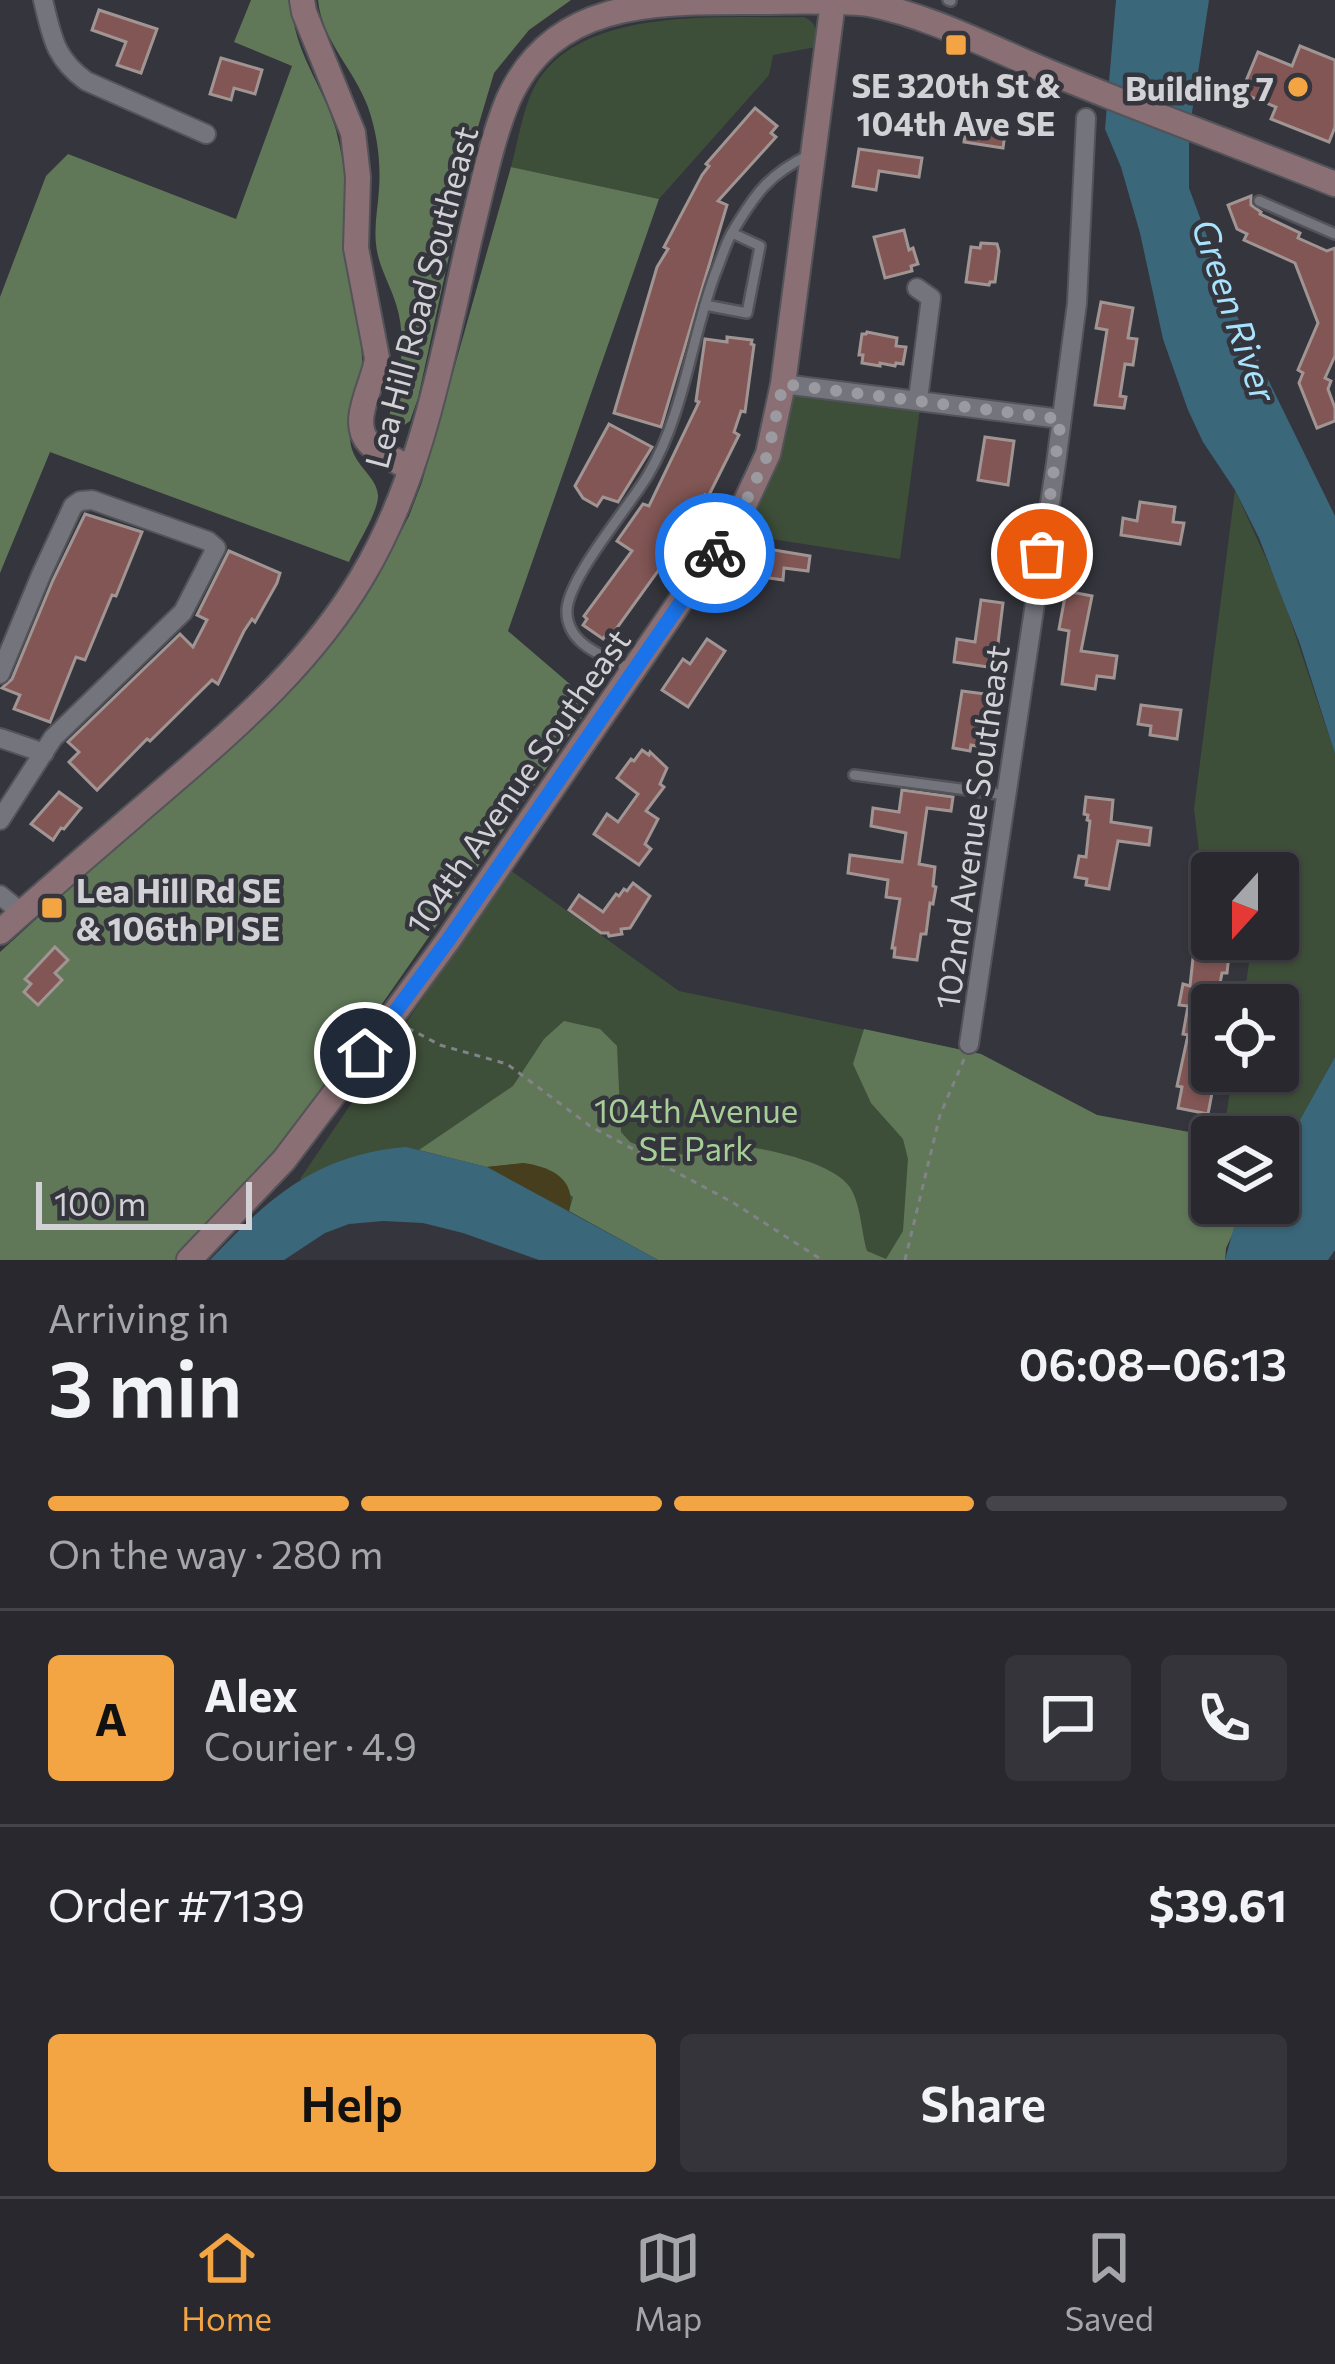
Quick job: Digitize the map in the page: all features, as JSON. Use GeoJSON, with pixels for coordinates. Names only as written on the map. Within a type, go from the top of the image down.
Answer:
{"type":"FeatureCollection","features":[{"type":"Feature","properties":{"kind":"street"},"geometry":{"type":"LineString","coordinates":[[43,0],[51,35],[72,71],[206,134]]}},
{"type":"Feature","properties":{"kind":"street"},"geometry":{"type":"LineString","coordinates":[[302,0],[357,153],[356,248],[377,358],[363,410],[363,434],[372,446],[411,469]]}},
{"type":"Feature","properties":{"kind":"street","name":"104th Avenue Southeast"},"geometry":{"type":"LineString","coordinates":[[189,1260],[284,1160],[449,939],[740,514],[768,454],[783,384],[834,1]]}},
{"type":"Feature","properties":{"kind":"street","name":"Lea Hill Road Southeast"},"geometry":{"type":"LineString","coordinates":[[0,932],[238,726],[306,655],[361,580],[411,469],[498,126],[534,53],[573,21],[599,10],[639,4],[864,2],[1335,184]]}},
{"type":"Feature","properties":{"kind":"street","name":"102nd Avenue Southeast"},"geometry":{"type":"LineString","coordinates":[[969,1044],[1077,303],[1086,118]]}},
{"type":"Feature","properties":{"kind":"street"},"geometry":{"type":"LineString","coordinates":[[917,288],[931,298],[918,399]]}},
{"type":"Feature","properties":{"kind":"street"},"geometry":{"type":"LineString","coordinates":[[783,384],[1061,419]]}},
{"type":"Feature","properties":{"kind":"street"},"geometry":{"type":"LineString","coordinates":[[0,674],[40,574],[80,501],[92,500],[208,541],[216,548],[183,612],[53,738],[0,820]]}},
{"type":"Feature","properties":{"kind":"street"},"geometry":{"type":"LineString","coordinates":[[0,738],[44,752]]}},
{"type":"Feature","properties":{"kind":"street"},"geometry":{"type":"LineString","coordinates":[[0,895],[22,913]]}},
{"type":"Feature","properties":{"kind":"lane"},"geometry":{"type":"LineString","coordinates":[[634,671],[590,651],[576,637],[566,613],[571,593],[649,474],[668,433],[705,305],[732,233],[760,188],[781,169],[814,153]]}},
{"type":"Feature","properties":{"kind":"lane"},"geometry":{"type":"LineString","coordinates":[[1258,201],[1335,234]]}},
{"type":"Feature","properties":{"kind":"lane"},"geometry":{"type":"LineString","coordinates":[[705,305],[747,313],[760,246],[732,233]]}},
{"type":"Feature","properties":{"kind":"lane"},"geometry":{"type":"LineString","coordinates":[[854,775],[1006,795]]}},
{"type":"Feature","properties":{"kind":"path"},"geometry":{"type":"LineString","coordinates":[[390,1018],[440,1045],[507,1064],[603,1134],[732,1202],[822,1260]]}},
{"type":"Feature","properties":{"kind":"path"},"geometry":{"type":"LineString","coordinates":[[905,1260],[940,1115],[969,1044]]}},
{"type":"Feature","properties":{"kind":"green space"},"geometry":{"type":"Polygon","coordinates":[[[251,0],[292,0],[302,51],[341,150],[362,358],[350,439],[378,495],[371,519],[349,562],[50,452],[0,573],[0,297],[46,176],[68,154],[236,219],[292,66],[234,42],[251,0]]]}},
{"type":"Feature","properties":{"kind":"green space"},"geometry":{"type":"Polygon","coordinates":[[[318,0],[571,0],[529,30],[494,73],[475,137],[418,398],[410,421],[391,434],[384,430],[397,384],[402,335],[376,244],[376,137],[368,107],[332,42],[318,0]]]}},
{"type":"Feature","properties":{"kind":"green space"},"geometry":{"type":"Polygon","coordinates":[[[804,17],[814,25],[816,47],[773,55],[769,75],[659,199],[511,167],[535,86],[556,60],[585,41],[656,22],[804,17]]]}},
{"type":"Feature","properties":{"kind":"green space"},"geometry":{"type":"Polygon","coordinates":[[[511,167],[659,199],[508,631],[592,703],[269,1166],[221,1220],[176,1260],[0,1260],[0,952],[315,665],[376,580],[422,482],[511,167]]]}},
{"type":"Feature","properties":{"kind":"green space"},"geometry":{"type":"Polygon","coordinates":[[[792,393],[920,408],[900,559],[740,534],[792,393]]]}},
{"type":"Feature","properties":{"kind":"green space"},"geometry":{"type":"Polygon","coordinates":[[[1235,490],[1280,589],[1335,754],[1335,1057],[1299,1121],[1299,1116],[1226,1116],[1230,1092],[1299,1092],[1299,984],[1246,984],[1249,960],[1299,960],[1299,852],[1199,852],[1194,809],[1235,490]]]}},
{"type":"Feature","properties":{"kind":"green space","name":"104th Avenue SE Park"},"geometry":{"type":"Polygon","coordinates":[[[510,870],[679,991],[981,1054],[1097,1115],[1191,1132],[1191,1224],[1237,1224],[1225,1260],[658,1260],[569,1211],[300,1179],[510,870]]]}},
{"type":"Feature","properties":{"kind":"green space"},"geometry":{"type":"Polygon","coordinates":[[[564,1021],[600,1029],[617,1046],[621,1132],[630,1142],[668,1158],[708,1146],[745,1146],[806,1161],[839,1177],[853,1193],[867,1251],[886,1259],[903,1231],[908,1159],[903,1139],[871,1103],[853,1064],[864,1029],[981,1054],[1097,1115],[1191,1132],[1191,1224],[1237,1224],[1225,1260],[658,1260],[569,1211],[573,1197],[524,1163],[487,1167],[419,1150],[513,1086],[544,1039],[564,1021]]]}},
{"type":"Feature","properties":{"kind":"sand"},"geometry":{"type":"Polygon","coordinates":[[[524,1163],[560,1176],[569,1191],[569,1211],[487,1167],[524,1163]]]}},
{"type":"Feature","properties":{"kind":"water","name":"Green River"},"geometry":{"type":"Polygon","coordinates":[[[1116,0],[1209,0],[1189,132],[1189,188],[1235,312],[1335,516],[1335,754],[1259,538],[1203,442],[1163,339],[1140,233],[1105,129],[1116,0]]]}},
{"type":"Feature","properties":{"kind":"water"},"geometry":{"type":"Polygon","coordinates":[[[1335,1057],[1335,1250],[1328,1260],[1225,1260],[1236,1224],[1299,1224],[1299,1121],[1335,1057]]]}},
{"type":"Feature","properties":{"kind":"water"},"geometry":{"type":"Polygon","coordinates":[[[406,1147],[487,1167],[658,1260],[539,1260],[423,1223],[383,1221],[349,1224],[325,1233],[284,1260],[210,1260],[296,1183],[345,1159],[406,1147]]]}},
{"type":"Feature","properties":{"kind":"building"},"geometry":{"type":"Polygon","coordinates":[[[99,10],[157,29],[141,73],[117,65],[126,42],[92,30],[99,10]]]}},
{"type":"Feature","properties":{"kind":"building"},"geometry":{"type":"Polygon","coordinates":[[[1300,46],[1335,60],[1335,127],[1329,142],[1271,119],[1276,107],[1241,93],[1258,52],[1292,66],[1300,46]]]}},
{"type":"Feature","properties":{"kind":"building"},"geometry":{"type":"Polygon","coordinates":[[[221,58],[262,70],[255,94],[234,88],[231,100],[210,94],[221,58]]]}},
{"type":"Feature","properties":{"kind":"building"},"geometry":{"type":"Polygon","coordinates":[[[755,108],[777,126],[771,133],[776,137],[718,201],[727,205],[661,427],[614,413],[657,267],[668,249],[664,247],[706,164],[755,108]]]}},
{"type":"Feature","properties":{"kind":"building"},"geometry":{"type":"Polygon","coordinates":[[[967,121],[1006,126],[1003,148],[964,142],[967,121]]]}},
{"type":"Feature","properties":{"kind":"building"},"geometry":{"type":"Polygon","coordinates":[[[859,149],[922,158],[919,177],[879,171],[876,190],[853,186],[859,149]]]}},
{"type":"Feature","properties":{"kind":"building"},"geometry":{"type":"Polygon","coordinates":[[[1251,196],[1251,205],[1260,214],[1300,233],[1298,238],[1327,251],[1335,248],[1335,356],[1325,378],[1331,381],[1328,389],[1335,421],[1317,428],[1299,383],[1303,373],[1298,370],[1318,323],[1295,263],[1244,240],[1247,234],[1237,229],[1228,205],[1251,196]]]}},
{"type":"Feature","properties":{"kind":"building"},"geometry":{"type":"Polygon","coordinates":[[[904,230],[918,264],[911,266],[912,271],[885,278],[874,237],[904,230]]]}},
{"type":"Feature","properties":{"kind":"building"},"geometry":{"type":"Polygon","coordinates":[[[981,243],[997,244],[999,251],[995,282],[989,285],[966,282],[971,247],[980,248],[981,243]]]}},
{"type":"Feature","properties":{"kind":"building"},"geometry":{"type":"Polygon","coordinates":[[[1101,302],[1133,308],[1128,338],[1137,339],[1133,365],[1125,364],[1120,396],[1126,397],[1124,408],[1095,405],[1107,330],[1096,328],[1101,302]]]}},
{"type":"Feature","properties":{"kind":"building"},"geometry":{"type":"Polygon","coordinates":[[[862,334],[897,338],[896,346],[906,347],[903,364],[862,363],[862,334]]]}},
{"type":"Feature","properties":{"kind":"building"},"geometry":{"type":"Polygon","coordinates":[[[727,337],[752,340],[754,345],[745,412],[741,411],[734,432],[739,435],[684,535],[609,639],[603,639],[583,625],[584,616],[632,551],[617,541],[643,504],[649,506],[699,402],[705,339],[727,342],[727,337]]]}},
{"type":"Feature","properties":{"kind":"building"},"geometry":{"type":"Polygon","coordinates":[[[609,424],[652,447],[618,502],[603,497],[597,506],[575,486],[609,424]]]}},
{"type":"Feature","properties":{"kind":"building"},"geometry":{"type":"Polygon","coordinates":[[[985,437],[1014,441],[1008,485],[978,480],[985,437]]]}},
{"type":"Feature","properties":{"kind":"building"},"geometry":{"type":"Polygon","coordinates":[[[1140,502],[1175,507],[1173,522],[1184,523],[1180,544],[1121,535],[1123,518],[1137,521],[1140,502]]]}},
{"type":"Feature","properties":{"kind":"building"},"geometry":{"type":"Polygon","coordinates":[[[85,514],[142,532],[85,660],[76,657],[50,722],[14,709],[20,695],[2,688],[12,679],[85,514]]]}},
{"type":"Feature","properties":{"kind":"building"},"geometry":{"type":"Polygon","coordinates":[[[762,548],[810,556],[808,571],[784,568],[783,580],[756,576],[762,548]]]}},
{"type":"Feature","properties":{"kind":"building"},"geometry":{"type":"Polygon","coordinates":[[[229,551],[280,573],[277,583],[255,622],[252,619],[244,631],[218,684],[212,680],[97,790],[69,762],[79,752],[68,742],[180,634],[193,647],[207,620],[197,615],[229,551]]]}},
{"type":"Feature","properties":{"kind":"building"},"geometry":{"type":"Polygon","coordinates":[[[1066,591],[1092,596],[1081,651],[1117,656],[1114,678],[1097,676],[1095,689],[1062,684],[1069,631],[1059,629],[1066,591]]]}},
{"type":"Feature","properties":{"kind":"building"},"geometry":{"type":"Polygon","coordinates":[[[981,600],[1003,603],[995,668],[954,662],[957,639],[975,642],[981,600]]]}},
{"type":"Feature","properties":{"kind":"building"},"geometry":{"type":"Polygon","coordinates":[[[707,639],[725,651],[688,707],[662,690],[683,659],[690,664],[707,639]]]}},
{"type":"Feature","properties":{"kind":"building"},"geometry":{"type":"Polygon","coordinates":[[[962,691],[993,695],[982,747],[971,745],[970,751],[953,748],[962,691]]]}},
{"type":"Feature","properties":{"kind":"building"},"geometry":{"type":"Polygon","coordinates":[[[1141,705],[1181,710],[1177,739],[1150,735],[1151,726],[1138,724],[1141,705]]]}},
{"type":"Feature","properties":{"kind":"building"},"geometry":{"type":"Polygon","coordinates":[[[642,750],[667,768],[660,784],[664,787],[646,811],[658,819],[645,844],[651,849],[639,865],[594,834],[607,814],[618,822],[638,794],[617,778],[642,750]]]}},
{"type":"Feature","properties":{"kind":"building"},"geometry":{"type":"Polygon","coordinates":[[[902,790],[953,797],[951,811],[927,808],[919,864],[935,867],[936,887],[917,960],[894,957],[900,899],[886,897],[888,880],[848,873],[850,855],[902,862],[906,833],[871,826],[873,808],[899,812],[902,790]]]}},
{"type":"Feature","properties":{"kind":"building"},"geometry":{"type":"Polygon","coordinates":[[[59,792],[81,808],[53,840],[31,824],[59,792]]]}},
{"type":"Feature","properties":{"kind":"building"},"geometry":{"type":"Polygon","coordinates":[[[1086,797],[1113,800],[1111,822],[1151,828],[1149,845],[1118,841],[1109,889],[1086,885],[1087,879],[1075,877],[1079,856],[1086,857],[1090,821],[1084,814],[1086,797]]]}},
{"type":"Feature","properties":{"kind":"building"},"geometry":{"type":"Polygon","coordinates":[[[633,883],[650,896],[630,928],[621,929],[622,934],[601,933],[569,910],[579,895],[603,912],[616,894],[633,883]]]}},
{"type":"Feature","properties":{"kind":"building"},"geometry":{"type":"Polygon","coordinates":[[[55,947],[68,960],[55,973],[62,980],[38,1005],[24,992],[31,984],[25,979],[55,947]]]}},
{"type":"Feature","properties":{"kind":"building"},"geometry":{"type":"Polygon","coordinates":[[[1193,960],[1228,960],[1220,984],[1191,984],[1191,1092],[1212,1092],[1208,1114],[1178,1108],[1182,1087],[1177,1086],[1188,1035],[1183,1034],[1188,1006],[1179,1005],[1183,984],[1190,986],[1193,960]]]}},
{"type":"Feature","properties":{"kind":"way so far"},"geometry":{"type":"LineString","coordinates":[[715,553],[752,492],[768,454],[783,384],[1061,419],[1042,554]]}},
{"type":"Feature","properties":{"kind":"place","name":"SE 320th St & 104th Ave SE"},"geometry":{"type":"Point","coordinates":[956,45]}},
{"type":"Feature","properties":{"kind":"place","name":"Building 7"},"geometry":{"type":"Point","coordinates":[1298,87]}},
{"type":"Feature","properties":{"kind":"place","name":"Lea Hill Rd SE & 106th Pl SE"},"geometry":{"type":"Point","coordinates":[52,908]}},
{"type":"Feature","properties":{"kind":"route"},"geometry":{"type":"LineString","coordinates":[[365,1053],[715,553]]}}]}
